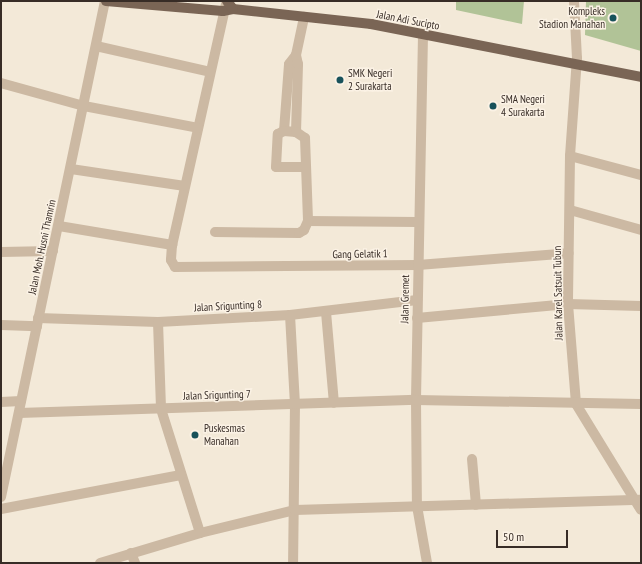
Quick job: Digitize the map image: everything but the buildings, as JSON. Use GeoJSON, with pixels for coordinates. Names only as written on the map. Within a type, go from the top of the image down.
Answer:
{"type":"FeatureCollection","features":[{"type":"Feature","properties":{"kind":"main road","name":"Jalan Adi Sucipto"},"geometry":{"type":"LineString","coordinates":[[105,1],[223,11],[229,4],[304,17],[371,24],[423,35],[577,62],[641,77]]}},
{"type":"Feature","properties":{"kind":"main road","name":"Jalan Adi Sucipto"},"geometry":{"type":"LineString","coordinates":[[577,62],[588,72],[641,83]]}},
{"type":"Feature","properties":{"kind":"street","name":"Jalan Moh. Husni Thamrin"},"geometry":{"type":"LineString","coordinates":[[1,497],[2,484],[54,251],[105,1]]}},
{"type":"Feature","properties":{"kind":"street","name":"Jalan Karel Satsuit Tubun"},"geometry":{"type":"LineString","coordinates":[[574,1],[577,62],[570,156],[568,304],[576,404],[638,500],[641,510]]}},
{"type":"Feature","properties":{"kind":"street"},"geometry":{"type":"LineString","coordinates":[[59,226],[172,245],[223,11]]}},
{"type":"Feature","properties":{"kind":"street"},"geometry":{"type":"LineString","coordinates":[[296,132],[298,64],[296,56],[304,17]]}},
{"type":"Feature","properties":{"kind":"street","name":"Jalan Gremet"},"geometry":{"type":"LineString","coordinates":[[423,35],[416,400],[417,506],[427,563]]}},
{"type":"Feature","properties":{"kind":"street"},"geometry":{"type":"LineString","coordinates":[[96,46],[210,72]]}},
{"type":"Feature","properties":{"kind":"street"},"geometry":{"type":"LineString","coordinates":[[296,56],[289,64],[284,131],[276,138],[276,166],[278,168],[305,167]]}},
{"type":"Feature","properties":{"kind":"street"},"geometry":{"type":"LineString","coordinates":[[1,83],[84,106],[198,128]]}},
{"type":"Feature","properties":{"kind":"street"},"geometry":{"type":"LineString","coordinates":[[215,232],[299,233],[304,230],[308,221],[305,139],[296,132],[284,131]]}},
{"type":"Feature","properties":{"kind":"street"},"geometry":{"type":"LineString","coordinates":[[570,156],[641,175]]}},
{"type":"Feature","properties":{"kind":"street"},"geometry":{"type":"LineString","coordinates":[[71,169],[185,186]]}},
{"type":"Feature","properties":{"kind":"street"},"geometry":{"type":"LineString","coordinates":[[570,210],[641,230]]}},
{"type":"Feature","properties":{"kind":"street"},"geometry":{"type":"LineString","coordinates":[[308,221],[417,222]]}},
{"type":"Feature","properties":{"kind":"street","name":"Gang Gelatik 1"},"geometry":{"type":"LineString","coordinates":[[172,245],[171,263],[178,268],[418,265],[569,253]]}},
{"type":"Feature","properties":{"kind":"street"},"geometry":{"type":"LineString","coordinates":[[1,252],[54,251]]}},
{"type":"Feature","properties":{"kind":"street","name":"Jalan Srigunting 8"},"geometry":{"type":"LineString","coordinates":[[1,325],[38,322],[158,322],[290,315],[326,312],[417,300]]}},
{"type":"Feature","properties":{"kind":"street"},"geometry":{"type":"LineString","coordinates":[[417,318],[568,304],[641,306]]}},
{"type":"Feature","properties":{"kind":"street"},"geometry":{"type":"LineString","coordinates":[[326,312],[334,403]]}},
{"type":"Feature","properties":{"kind":"street"},"geometry":{"type":"LineString","coordinates":[[290,315],[295,404],[293,563]]}},
{"type":"Feature","properties":{"kind":"street"},"geometry":{"type":"LineString","coordinates":[[158,322],[161,409],[200,532]]}},
{"type":"Feature","properties":{"kind":"street","name":"Jalan Srigunting 7"},"geometry":{"type":"LineString","coordinates":[[19,413],[416,400],[641,404]]}},
{"type":"Feature","properties":{"kind":"street"},"geometry":{"type":"LineString","coordinates":[[1,402],[21,401]]}},
{"type":"Feature","properties":{"kind":"street"},"geometry":{"type":"LineString","coordinates":[[472,459],[476,505]]}},
{"type":"Feature","properties":{"kind":"street"},"geometry":{"type":"LineString","coordinates":[[1,509],[181,475]]}},
{"type":"Feature","properties":{"kind":"street"},"geometry":{"type":"LineString","coordinates":[[100,563],[200,532],[294,510],[638,500]]}},
{"type":"Feature","properties":{"kind":"street"},"geometry":{"type":"LineString","coordinates":[[131,553],[135,563]]}},
{"type":"Feature","properties":{"kind":"green space"},"geometry":{"type":"Polygon","coordinates":[[[456,1],[524,1],[522,24],[456,10],[456,1]]]}},
{"type":"Feature","properties":{"kind":"green space","name":"Kompleks Stadion Manahan"},"geometry":{"type":"Polygon","coordinates":[[[586,1],[641,1],[641,51],[585,35],[586,1]]]}},
{"type":"Feature","properties":{"kind":"place","name":"Kompleks Stadion Manahan"},"geometry":{"type":"Point","coordinates":[613,18]}},
{"type":"Feature","properties":{"kind":"place","name":"SMK Negeri 2 Surakarta"},"geometry":{"type":"Point","coordinates":[340,80]}},
{"type":"Feature","properties":{"kind":"place","name":"SMA Negeri 4 Surakarta"},"geometry":{"type":"Point","coordinates":[493,106]}},
{"type":"Feature","properties":{"kind":"place","name":"Puskesmas Manahan"},"geometry":{"type":"Point","coordinates":[195,435]}}]}
